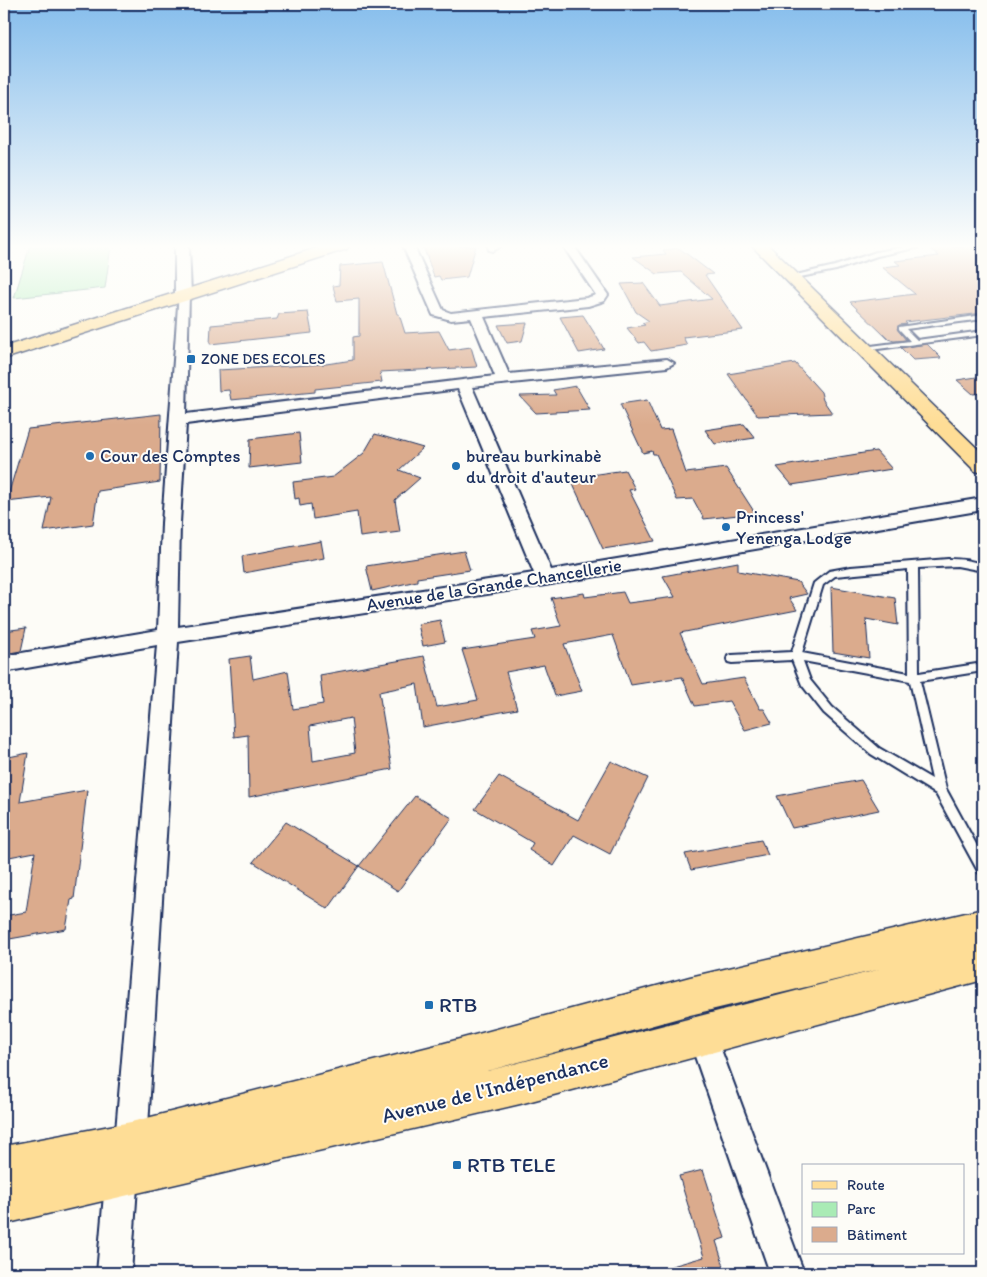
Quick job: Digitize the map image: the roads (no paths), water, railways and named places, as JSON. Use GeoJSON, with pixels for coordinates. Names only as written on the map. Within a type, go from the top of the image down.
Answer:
{"type":"FeatureCollection","features":[{"type":"Feature","properties":{"kind":"main road"},"geometry":{"type":"LineString","coordinates":[[4,353],[150,306]]}},
{"type":"Feature","properties":{"kind":"main road"},"geometry":{"type":"LineString","coordinates":[[819,306],[983,466]]}},
{"type":"Feature","properties":{"kind":"main road","name":"Avenue de l'Indépendance"},"geometry":{"type":"LineString","coordinates":[[4,1202],[127,1157],[441,1064],[690,996],[983,927]]}},
{"type":"Feature","properties":{"kind":"main road","name":"Avenue de l'Indépendance"},"geometry":{"type":"LineString","coordinates":[[4,1168],[127,1157],[454,1100],[702,1036],[983,960]]}},
{"type":"Feature","properties":{"kind":"street"},"geometry":{"type":"LineString","coordinates":[[114,1273],[127,1157],[168,636],[171,524],[182,364],[183,306]]}},
{"type":"Feature","properties":{"kind":"street"},"geometry":{"type":"LineString","coordinates":[[435,306],[442,316],[554,306]]}},
{"type":"Feature","properties":{"kind":"street"},"geometry":{"type":"LineString","coordinates":[[476,314],[504,379]]}},
{"type":"Feature","properties":{"kind":"street"},"geometry":{"type":"LineString","coordinates":[[178,420],[504,379],[667,363]]}},
{"type":"Feature","properties":{"kind":"street"},"geometry":{"type":"LineString","coordinates":[[464,384],[545,578]]}},
{"type":"Feature","properties":{"kind":"street","name":"Avenue de la Grande Chancellerie"},"geometry":{"type":"LineString","coordinates":[[4,664],[168,636],[545,578],[983,504]]}},
{"type":"Feature","properties":{"kind":"street"},"geometry":{"type":"LineString","coordinates":[[702,1036],[787,1273]]}},
{"type":"Feature","properties":{"kind":"lane"},"geometry":{"type":"LineString","coordinates":[[915,342],[901,328],[983,317]]}},
{"type":"Feature","properties":{"kind":"lane"},"geometry":{"type":"LineString","coordinates":[[863,349],[983,333]]}},
{"type":"Feature","properties":{"kind":"lane"},"geometry":{"type":"LineString","coordinates":[[940,790],[875,751],[828,710],[806,682],[796,656],[819,583],[832,573],[912,565],[960,563],[974,563],[983,568]]}},
{"type":"Feature","properties":{"kind":"lane"},"geometry":{"type":"LineString","coordinates":[[912,565],[914,678],[940,790],[983,869]]}},
{"type":"Feature","properties":{"kind":"lane"},"geometry":{"type":"LineString","coordinates":[[732,659],[796,656],[914,678],[983,667]]}},
{"type":"Feature","properties":{"kind":"place","name":"ZONE DES ECOLES"},"geometry":{"type":"Point","coordinates":[191,359]}},
{"type":"Feature","properties":{"kind":"place","name":"Cour des Comptes"},"geometry":{"type":"Point","coordinates":[90,456]}},
{"type":"Feature","properties":{"kind":"place","name":"bureau burkinabè du droit d'auteur"},"geometry":{"type":"Point","coordinates":[456,466]}},
{"type":"Feature","properties":{"kind":"place","name":"Princess' Yenenga Lodge"},"geometry":{"type":"Point","coordinates":[726,527]}},
{"type":"Feature","properties":{"kind":"place","name":"RTB"},"geometry":{"type":"Point","coordinates":[429,1005]}},
{"type":"Feature","properties":{"kind":"place","name":"RTB TELE"},"geometry":{"type":"Point","coordinates":[457,1165]}}]}
